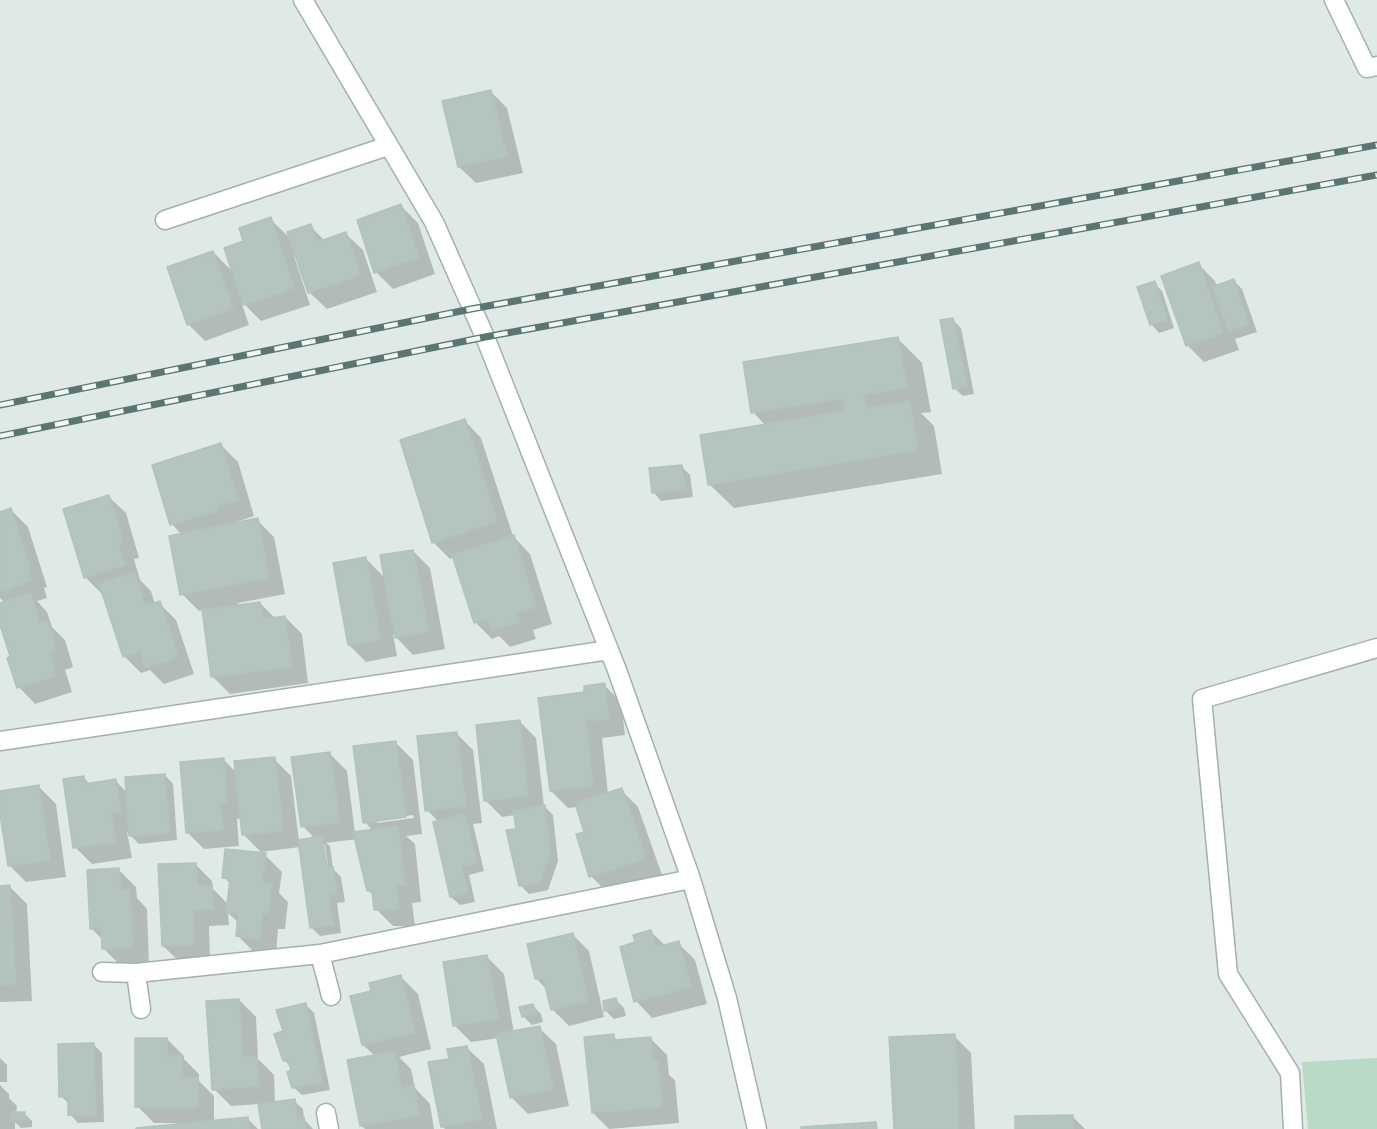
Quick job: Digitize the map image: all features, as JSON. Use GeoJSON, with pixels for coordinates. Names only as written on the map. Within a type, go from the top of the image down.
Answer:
{"type":"FeatureCollection","features":[{"type":"Feature","properties":{"kind":"street"},"geometry":{"type":"LineString","coordinates":[[303,0],[434,222],[485,337],[618,670],[690,879],[727,998],[757,1129]]}},
{"type":"Feature","properties":{"kind":"street"},"geometry":{"type":"LineString","coordinates":[[1334,0],[1367,68],[1377,66]]}},
{"type":"Feature","properties":{"kind":"street"},"geometry":{"type":"LineString","coordinates":[[165,220],[388,146]]}},
{"type":"Feature","properties":{"kind":"street"},"geometry":{"type":"LineString","coordinates":[[1293,1129],[1290,1074],[1228,974],[1202,699],[1377,648]]}},
{"type":"Feature","properties":{"kind":"street"},"geometry":{"type":"LineString","coordinates":[[0,741],[609,650]]}},
{"type":"Feature","properties":{"kind":"street"},"geometry":{"type":"LineString","coordinates":[[102,972],[136,973],[320,954],[690,879]]}},
{"type":"Feature","properties":{"kind":"street"},"geometry":{"type":"LineString","coordinates":[[320,954],[331,996]]}},
{"type":"Feature","properties":{"kind":"street"},"geometry":{"type":"LineString","coordinates":[[136,973],[141,1009]]}},
{"type":"Feature","properties":{"kind":"green space"},"geometry":{"type":"Polygon","coordinates":[[[1377,1058],[1377,1129],[1308,1129],[1302,1062],[1377,1058]]]}},
{"type":"Feature","properties":{"kind":"building"},"geometry":{"type":"Polygon","coordinates":[[[491,90],[507,156],[458,167],[442,101],[491,90]]]}},
{"type":"Feature","properties":{"kind":"building"},"geometry":{"type":"Polygon","coordinates":[[[401,204],[419,257],[374,273],[357,220],[401,204]]]}},
{"type":"Feature","properties":{"kind":"building"},"geometry":{"type":"Polygon","coordinates":[[[271,217],[294,288],[243,305],[224,248],[243,241],[239,228],[271,217]]]}},
{"type":"Feature","properties":{"kind":"building"},"geometry":{"type":"Polygon","coordinates":[[[311,224],[317,242],[346,232],[361,275],[308,293],[287,232],[311,224]]]}},
{"type":"Feature","properties":{"kind":"building"},"geometry":{"type":"Polygon","coordinates":[[[213,251],[233,309],[187,325],[167,267],[213,251]]]}},
{"type":"Feature","properties":{"kind":"building"},"geometry":{"type":"Polygon","coordinates":[[[1199,262],[1223,333],[1186,346],[1161,276],[1199,262]]]}},
{"type":"Feature","properties":{"kind":"building"},"geometry":{"type":"Polygon","coordinates":[[[1234,279],[1249,324],[1228,331],[1212,287],[1234,279]]]}},
{"type":"Feature","properties":{"kind":"building"},"geometry":{"type":"Polygon","coordinates":[[[1155,281],[1167,320],[1150,325],[1137,287],[1155,281]]]}},
{"type":"Feature","properties":{"kind":"building"},"geometry":{"type":"Polygon","coordinates":[[[953,318],[967,386],[953,389],[940,320],[953,318]]]}},
{"type":"Feature","properties":{"kind":"building"},"geometry":{"type":"Polygon","coordinates":[[[898,337],[907,388],[864,395],[866,408],[910,401],[918,450],[708,485],[700,435],[846,411],[844,398],[751,413],[743,362],[898,337]]]}},
{"type":"Feature","properties":{"kind":"building"},"geometry":{"type":"Polygon","coordinates":[[[465,419],[497,521],[432,543],[400,440],[465,419]]]}},
{"type":"Feature","properties":{"kind":"building"},"geometry":{"type":"Polygon","coordinates":[[[221,443],[238,500],[216,506],[217,511],[170,525],[152,465],[221,443]]]}},
{"type":"Feature","properties":{"kind":"building"},"geometry":{"type":"Polygon","coordinates":[[[682,465],[685,489],[652,493],[649,468],[682,465]]]}},
{"type":"Feature","properties":{"kind":"building"},"geometry":{"type":"Polygon","coordinates":[[[109,495],[123,541],[118,542],[125,565],[84,578],[63,509],[109,495]]]}},
{"type":"Feature","properties":{"kind":"building"},"geometry":{"type":"Polygon","coordinates":[[[11,508],[31,570],[28,571],[31,581],[0,592],[0,512],[11,508]]]}},
{"type":"Feature","properties":{"kind":"building"},"geometry":{"type":"Polygon","coordinates":[[[258,518],[269,578],[180,595],[169,536],[258,518]]]}},
{"type":"Feature","properties":{"kind":"building"},"geometry":{"type":"Polygon","coordinates":[[[514,535],[536,607],[517,613],[520,622],[492,631],[487,618],[474,623],[452,555],[514,535]]]}},
{"type":"Feature","properties":{"kind":"building"},"geometry":{"type":"Polygon","coordinates":[[[413,550],[429,632],[395,638],[380,555],[413,550]]]}},
{"type":"Feature","properties":{"kind":"building"},"geometry":{"type":"Polygon","coordinates":[[[366,557],[381,640],[348,645],[333,563],[366,557]]]}},
{"type":"Feature","properties":{"kind":"building"},"geometry":{"type":"Polygon","coordinates":[[[134,572],[145,606],[160,601],[178,657],[145,668],[141,651],[123,657],[99,584],[134,572]]]}},
{"type":"Feature","properties":{"kind":"building"},"geometry":{"type":"Polygon","coordinates":[[[31,593],[40,623],[48,621],[57,650],[49,653],[56,676],[17,688],[7,658],[10,656],[0,625],[0,603],[31,593]]]}},
{"type":"Feature","properties":{"kind":"building"},"geometry":{"type":"Polygon","coordinates":[[[260,602],[263,619],[285,616],[292,667],[211,677],[202,610],[260,602]]]}},
{"type":"Feature","properties":{"kind":"building"},"geometry":{"type":"Polygon","coordinates":[[[605,683],[609,719],[586,721],[593,786],[550,791],[538,698],[584,692],[584,686],[605,683]]]}},
{"type":"Feature","properties":{"kind":"building"},"geometry":{"type":"Polygon","coordinates":[[[520,720],[528,796],[484,801],[476,725],[520,720]]]}},
{"type":"Feature","properties":{"kind":"building"},"geometry":{"type":"Polygon","coordinates":[[[457,732],[466,806],[425,811],[417,736],[457,732]]]}},
{"type":"Feature","properties":{"kind":"building"},"geometry":{"type":"Polygon","coordinates":[[[396,741],[406,817],[363,823],[353,746],[396,741]]]}},
{"type":"Feature","properties":{"kind":"building"},"geometry":{"type":"Polygon","coordinates":[[[330,752],[340,822],[301,827],[291,757],[330,752]]]}},
{"type":"Feature","properties":{"kind":"building"},"geometry":{"type":"Polygon","coordinates":[[[275,757],[283,831],[242,835],[234,761],[275,757]]]}},
{"type":"Feature","properties":{"kind":"building"},"geometry":{"type":"Polygon","coordinates":[[[224,758],[227,802],[220,802],[223,830],[186,833],[180,762],[224,758]]]}},
{"type":"Feature","properties":{"kind":"building"},"geometry":{"type":"Polygon","coordinates":[[[165,774],[170,833],[129,836],[125,777],[165,774]]]}},
{"type":"Feature","properties":{"kind":"building"},"geometry":{"type":"Polygon","coordinates":[[[84,776],[85,784],[116,779],[121,812],[111,814],[116,842],[73,848],[63,779],[84,776]]]}},
{"type":"Feature","properties":{"kind":"building"},"geometry":{"type":"Polygon","coordinates":[[[39,785],[50,860],[8,866],[0,815],[0,791],[39,785]]]}},
{"type":"Feature","properties":{"kind":"building"},"geometry":{"type":"Polygon","coordinates":[[[622,788],[646,858],[589,877],[576,834],[584,832],[575,803],[622,788]]]}},
{"type":"Feature","properties":{"kind":"building"},"geometry":{"type":"Polygon","coordinates":[[[545,805],[550,852],[540,882],[519,886],[506,830],[516,829],[513,811],[545,805]]]}},
{"type":"Feature","properties":{"kind":"building"},"geometry":{"type":"Polygon","coordinates":[[[465,814],[477,863],[461,867],[468,893],[450,897],[433,822],[465,814]]]}},
{"type":"Feature","properties":{"kind":"building"},"geometry":{"type":"Polygon","coordinates":[[[398,826],[405,885],[396,886],[399,909],[374,910],[372,890],[367,891],[353,832],[398,826]]]}},
{"type":"Feature","properties":{"kind":"building"},"geometry":{"type":"Polygon","coordinates":[[[322,836],[327,867],[333,867],[337,894],[329,895],[333,925],[310,928],[298,840],[322,836]]]}},
{"type":"Feature","properties":{"kind":"building"},"geometry":{"type":"Polygon","coordinates":[[[225,849],[266,853],[262,883],[272,883],[268,913],[262,913],[260,939],[236,936],[238,914],[226,913],[230,879],[222,878],[225,849]]]}},
{"type":"Feature","properties":{"kind":"building"},"geometry":{"type":"Polygon","coordinates":[[[196,863],[197,886],[212,886],[213,909],[193,910],[194,945],[162,946],[158,864],[196,863]]]}},
{"type":"Feature","properties":{"kind":"building"},"geometry":{"type":"Polygon","coordinates":[[[119,868],[121,891],[130,890],[133,948],[102,949],[101,928],[90,929],[87,870],[119,868]]]}},
{"type":"Feature","properties":{"kind":"building"},"geometry":{"type":"Polygon","coordinates":[[[10,885],[16,984],[0,985],[0,886],[10,885]]]}},
{"type":"Feature","properties":{"kind":"building"},"geometry":{"type":"Polygon","coordinates":[[[651,930],[656,947],[679,941],[691,987],[634,1002],[620,947],[635,942],[633,935],[651,930]]]}},
{"type":"Feature","properties":{"kind":"building"},"geometry":{"type":"Polygon","coordinates":[[[573,933],[588,1001],[551,1010],[543,978],[535,979],[527,944],[573,933]]]}},
{"type":"Feature","properties":{"kind":"building"},"geometry":{"type":"Polygon","coordinates":[[[487,955],[498,1019],[453,1026],[443,962],[487,955]]]}},
{"type":"Feature","properties":{"kind":"building"},"geometry":{"type":"Polygon","coordinates":[[[401,975],[415,1033],[362,1045],[350,996],[371,991],[369,983],[401,975]]]}},
{"type":"Feature","properties":{"kind":"building"},"geometry":{"type":"Polygon","coordinates":[[[616,998],[619,1008],[604,1011],[603,1001],[616,998]]]}},
{"type":"Feature","properties":{"kind":"building"},"geometry":{"type":"Polygon","coordinates":[[[239,999],[243,1057],[257,1056],[259,1086],[212,1090],[206,1001],[239,999]]]}},
{"type":"Feature","properties":{"kind":"building"},"geometry":{"type":"Polygon","coordinates":[[[306,1003],[322,1082],[292,1088],[287,1072],[291,1070],[288,1060],[283,1061],[274,1034],[283,1031],[276,1010],[306,1003]]]}},
{"type":"Feature","properties":{"kind":"building"},"geometry":{"type":"Polygon","coordinates":[[[533,1004],[536,1014],[522,1017],[519,1007],[533,1004]]]}},
{"type":"Feature","properties":{"kind":"building"},"geometry":{"type":"Polygon","coordinates":[[[540,1026],[553,1089],[510,1098],[496,1034],[540,1026]]]}},
{"type":"Feature","properties":{"kind":"building"},"geometry":{"type":"Polygon","coordinates":[[[614,1034],[614,1040],[651,1037],[653,1062],[658,1062],[662,1107],[592,1113],[584,1037],[614,1034]]]}},
{"type":"Feature","properties":{"kind":"building"},"geometry":{"type":"Polygon","coordinates":[[[955,1034],[959,1129],[894,1129],[889,1037],[955,1034]]]}},
{"type":"Feature","properties":{"kind":"building"},"geometry":{"type":"Polygon","coordinates":[[[135,1038],[167,1038],[167,1056],[182,1056],[183,1078],[198,1078],[198,1107],[135,1107],[135,1038]]]}},
{"type":"Feature","properties":{"kind":"building"},"geometry":{"type":"Polygon","coordinates":[[[94,1043],[96,1115],[68,1115],[68,1097],[59,1097],[58,1044],[94,1043]]]}},
{"type":"Feature","properties":{"kind":"building"},"geometry":{"type":"Polygon","coordinates":[[[467,1046],[482,1119],[441,1127],[428,1062],[449,1059],[447,1049],[467,1046]]]}},
{"type":"Feature","properties":{"kind":"building"},"geometry":{"type":"Polygon","coordinates":[[[395,1051],[401,1088],[414,1085],[419,1115],[360,1126],[347,1060],[395,1051]]]}},
{"type":"Feature","properties":{"kind":"building"},"geometry":{"type":"Polygon","coordinates":[[[295,1099],[298,1118],[304,1117],[306,1129],[262,1129],[258,1104],[295,1099]]]}},
{"type":"Feature","properties":{"kind":"building"},"geometry":{"type":"Polygon","coordinates":[[[11,1112],[25,1112],[25,1119],[11,1120],[11,1112]]]}},
{"type":"Feature","properties":{"kind":"building"},"geometry":{"type":"Polygon","coordinates":[[[1073,1115],[1073,1129],[1015,1129],[1015,1116],[1073,1115]]]}},
{"type":"Feature","properties":{"kind":"building"},"geometry":{"type":"Polygon","coordinates":[[[248,1117],[249,1129],[136,1129],[136,1128],[248,1117]]]}},
{"type":"Feature","properties":{"kind":"building"},"geometry":{"type":"Polygon","coordinates":[[[876,1122],[877,1129],[801,1129],[801,1127],[876,1122]]]}},
{"type":"Feature","properties":{"kind":"railway"},"geometry":{"type":"LineString","coordinates":[[0,405],[471,309],[1377,145]]}},
{"type":"Feature","properties":{"kind":"railway"},"geometry":{"type":"LineString","coordinates":[[0,436],[485,337],[1377,175]]}}]}
